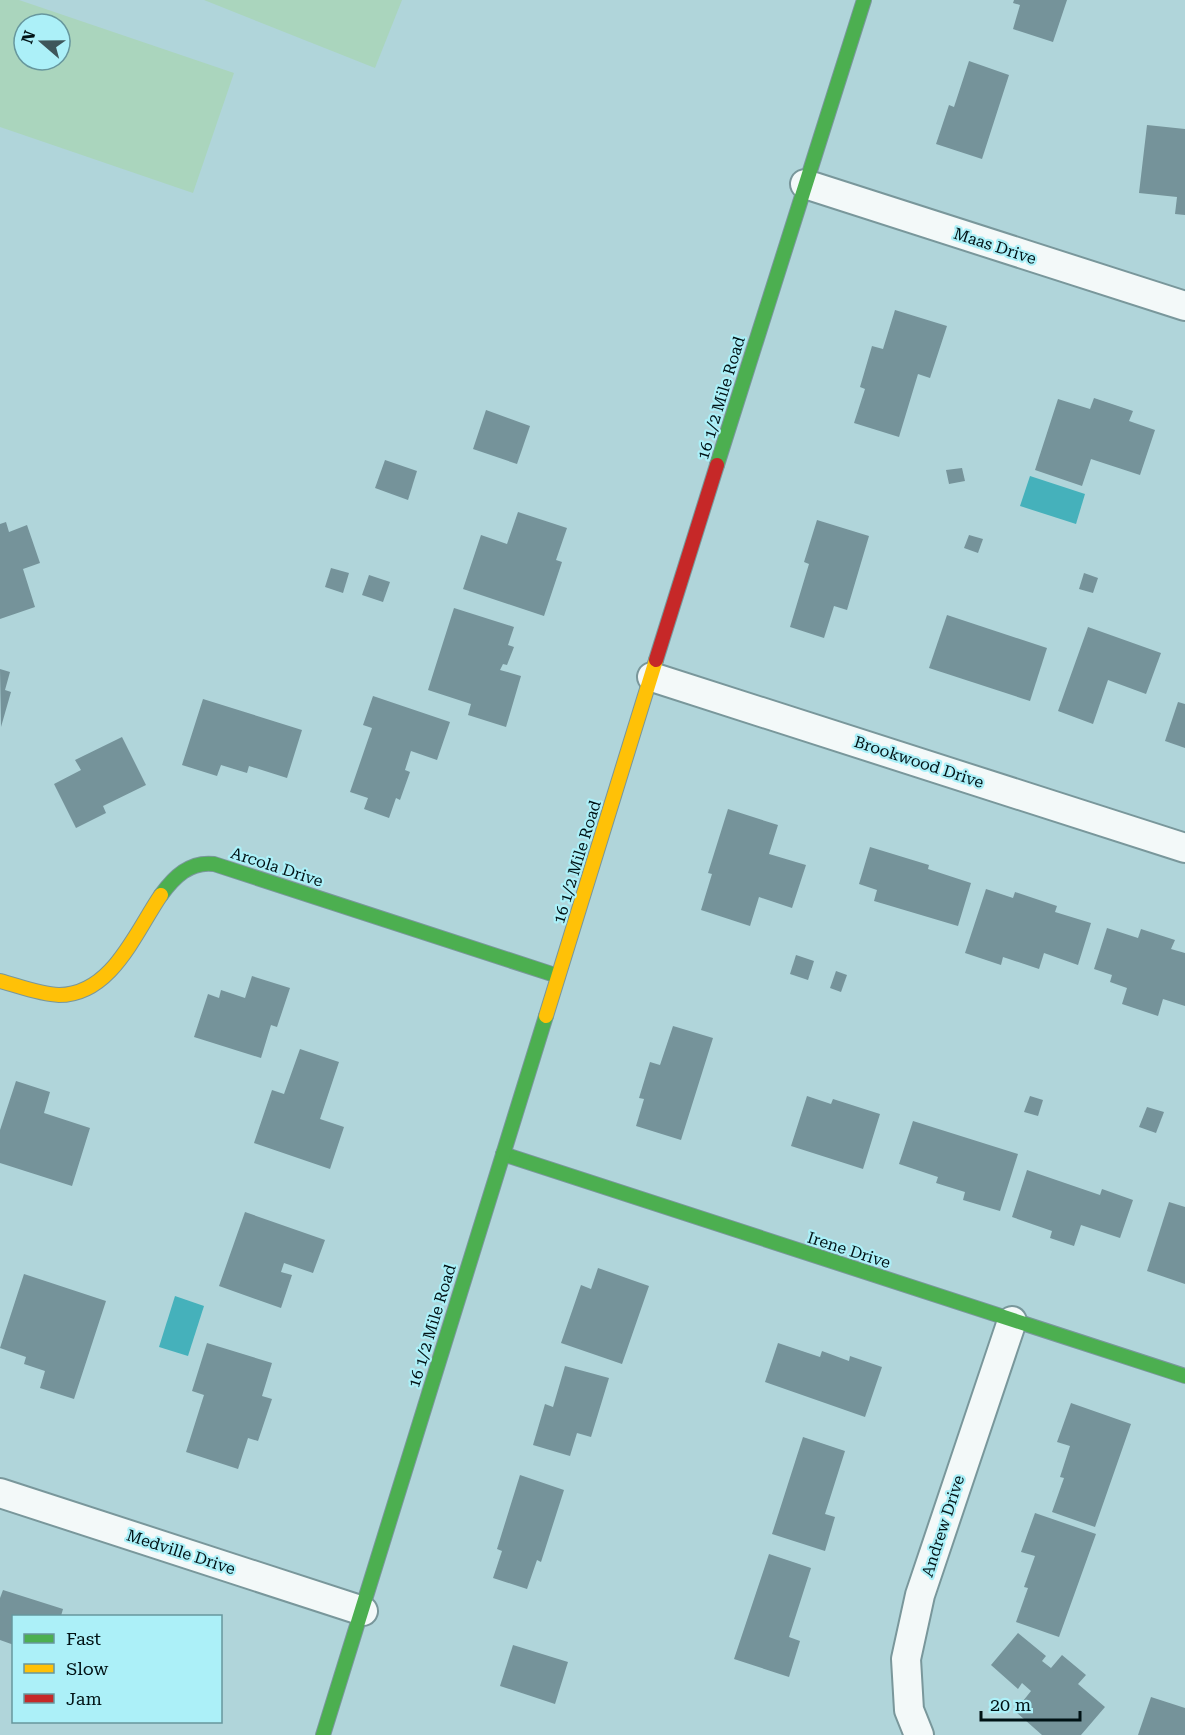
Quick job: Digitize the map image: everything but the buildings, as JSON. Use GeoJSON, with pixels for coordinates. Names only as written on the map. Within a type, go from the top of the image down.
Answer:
{"type":"FeatureCollection","features":[{"type":"Feature","properties":{"kind":"street","name":"16 1/2 Mile Road"},"geometry":{"type":"LineString","coordinates":[[323,1735],[864,0]]}},
{"type":"Feature","properties":{"kind":"street","name":"Maas Drive"},"geometry":{"type":"LineString","coordinates":[[805,184],[1185,306]]}},
{"type":"Feature","properties":{"kind":"street","name":"Brookwood Drive"},"geometry":{"type":"LineString","coordinates":[[652,677],[1185,848]]}},
{"type":"Feature","properties":{"kind":"street","name":"Arcola Drive"},"geometry":{"type":"LineString","coordinates":[[0,981],[65,994],[83,990],[115,968],[169,884],[185,869],[204,863],[244,872],[558,976]]}},
{"type":"Feature","properties":{"kind":"street","name":"Irene Drive"},"geometry":{"type":"LineString","coordinates":[[503,1154],[1185,1376]]}},
{"type":"Feature","properties":{"kind":"street","name":"Andrew Drive"},"geometry":{"type":"LineString","coordinates":[[919,1735],[909,1710],[905,1684],[908,1648],[920,1595],[1012,1321]]}},
{"type":"Feature","properties":{"kind":"street","name":"Medville Drive"},"geometry":{"type":"LineString","coordinates":[[0,1493],[363,1611]]}},
{"type":"Feature","properties":{"kind":"green space"},"geometry":{"type":"Polygon","coordinates":[[[0,0],[19,0],[54,12],[12,12],[12,72],[72,72],[72,18],[234,73],[193,193],[0,127],[0,0]]]}},
{"type":"Feature","properties":{"kind":"green space"},"geometry":{"type":"Polygon","coordinates":[[[204,0],[402,0],[375,68],[204,0]]]}},
{"type":"Feature","properties":{"kind":"water"},"geometry":{"type":"Polygon","coordinates":[[[1030,476],[1085,494],[1076,524],[1020,506],[1030,476]]]}},
{"type":"Feature","properties":{"kind":"water"},"geometry":{"type":"Polygon","coordinates":[[[175,1296],[204,1306],[188,1356],[159,1347],[175,1296]]]}},
{"type":"Feature","properties":{"kind":"traffic: fast"},"geometry":{"type":"LineString","coordinates":[[717,465],[864,0]]}},
{"type":"Feature","properties":{"kind":"traffic: fast"},"geometry":{"type":"LineString","coordinates":[[161,895],[183,872],[197,865],[214,864],[558,976]]}},
{"type":"Feature","properties":{"kind":"traffic: fast"},"geometry":{"type":"LineString","coordinates":[[323,1735],[546,1016]]}},
{"type":"Feature","properties":{"kind":"traffic: fast"},"geometry":{"type":"LineString","coordinates":[[503,1154],[1185,1376]]}},
{"type":"Feature","properties":{"kind":"traffic: slow"},"geometry":{"type":"LineString","coordinates":[[546,1016],[656,660]]}},
{"type":"Feature","properties":{"kind":"traffic: slow"},"geometry":{"type":"LineString","coordinates":[[0,981],[59,995],[78,992],[94,984],[120,959],[161,895]]}},
{"type":"Feature","properties":{"kind":"traffic: jam"},"geometry":{"type":"LineString","coordinates":[[656,660],[717,465]]}}]}
